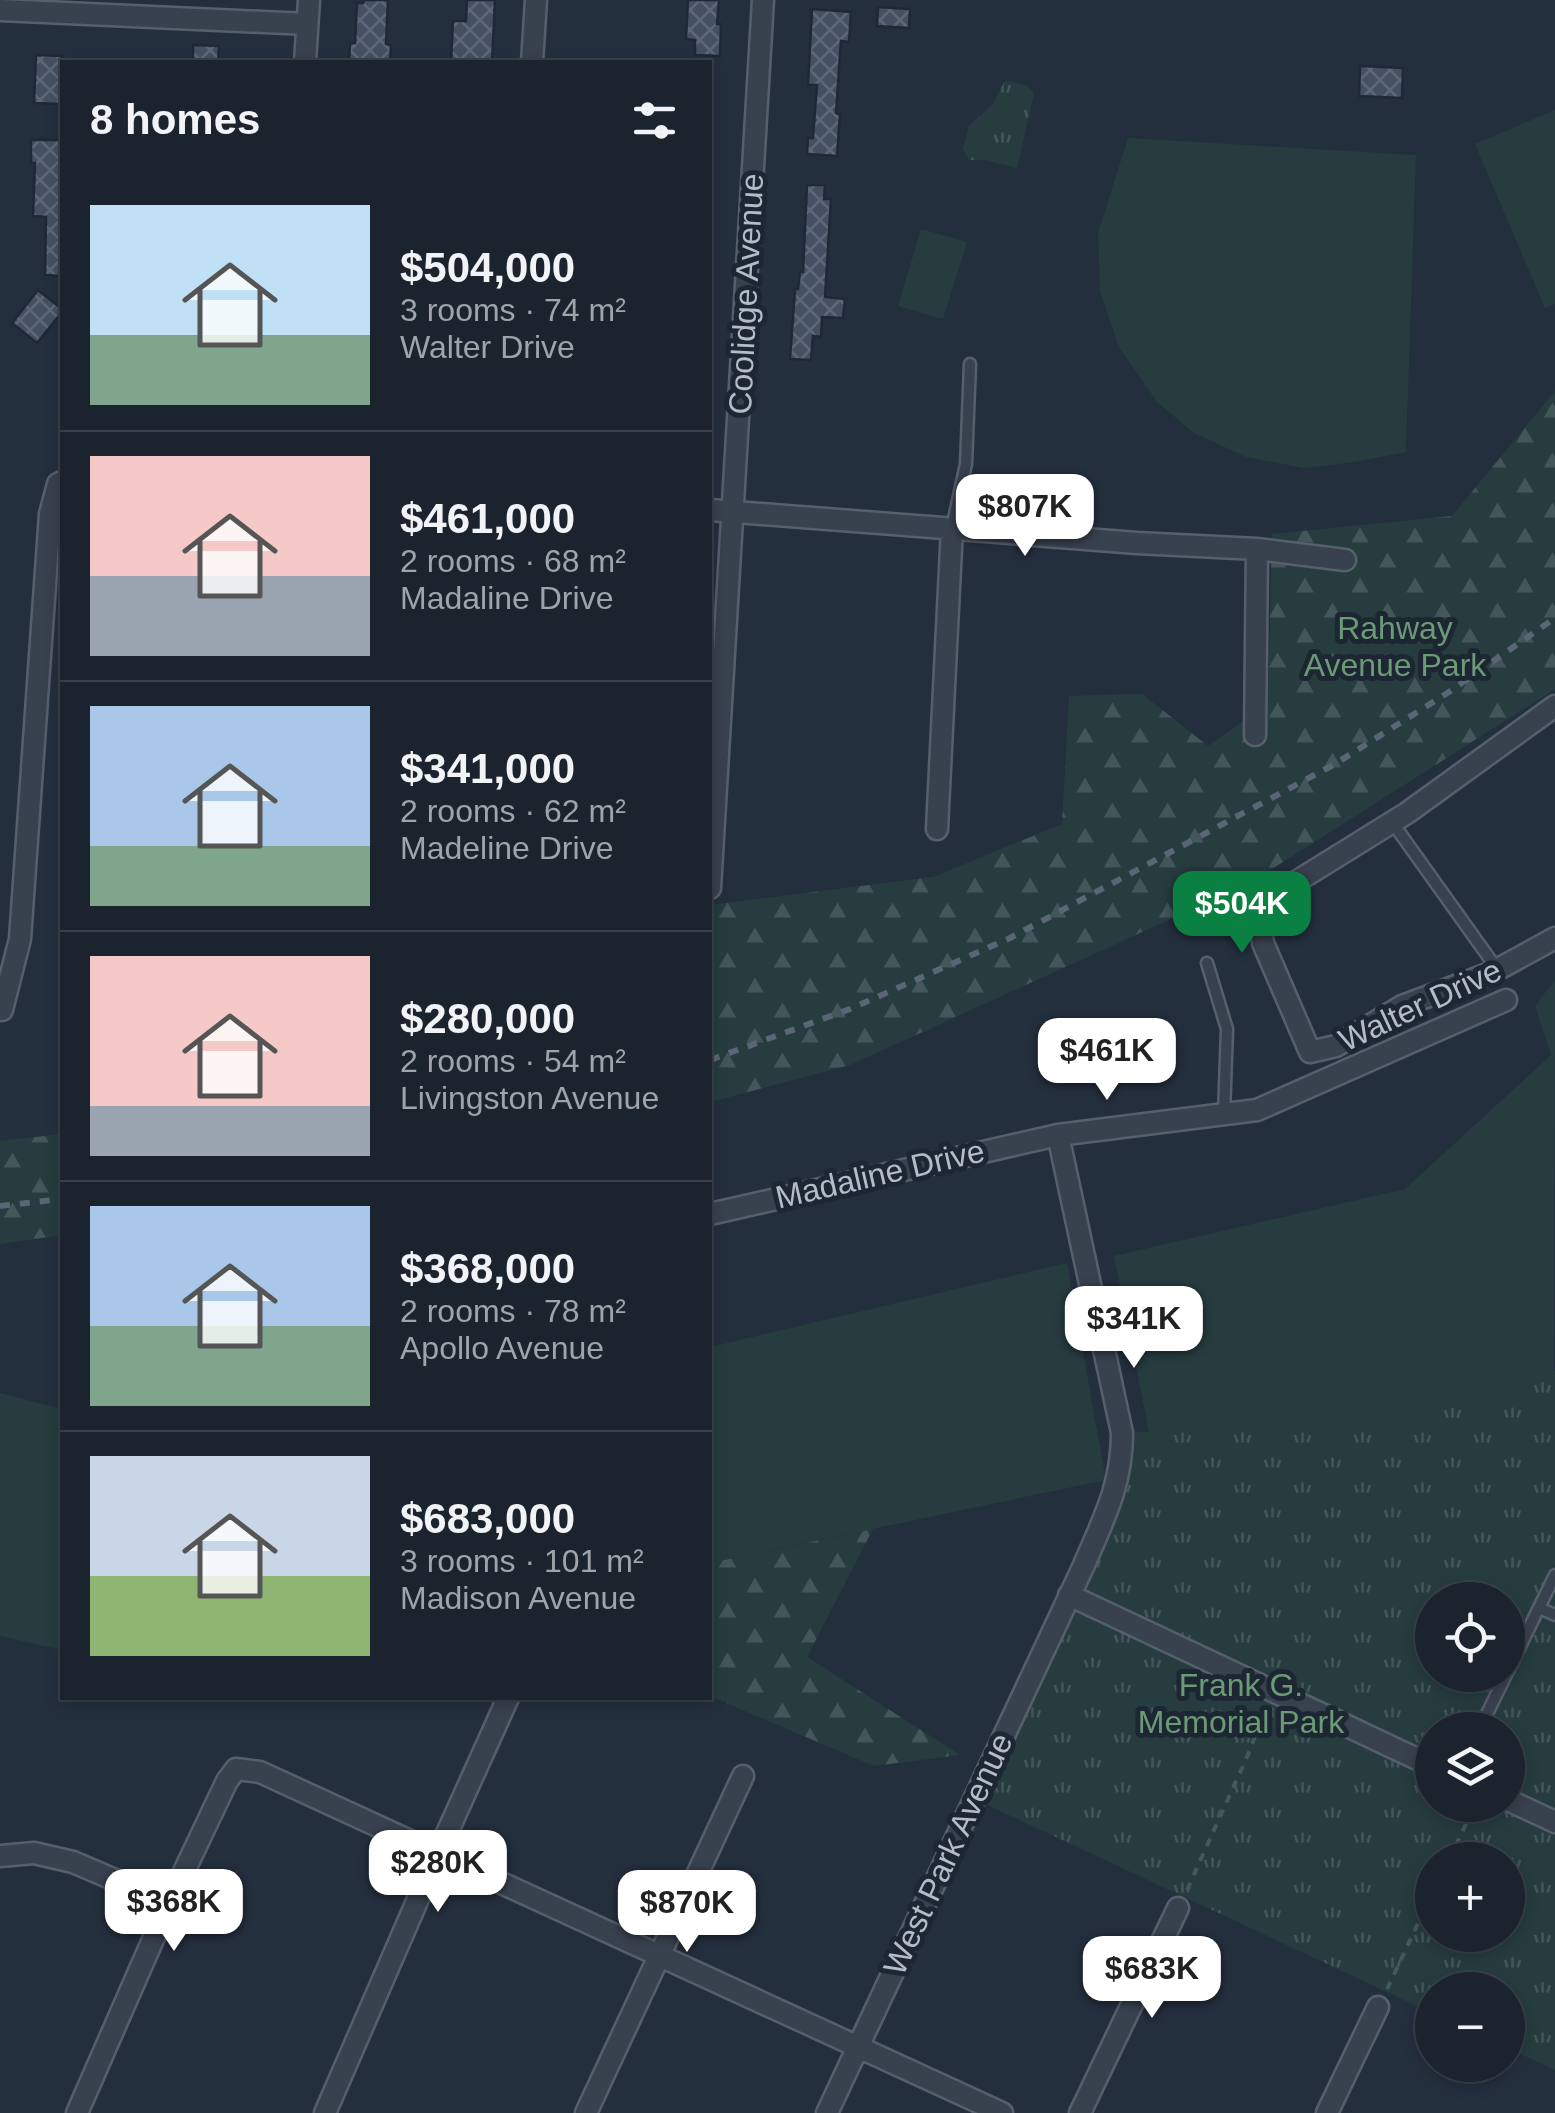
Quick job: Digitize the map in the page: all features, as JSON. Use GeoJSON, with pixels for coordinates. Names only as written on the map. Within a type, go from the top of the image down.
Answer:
{"type":"FeatureCollection","features":[{"type":"Feature","properties":{"kind":"street"},"geometry":{"type":"LineString","coordinates":[[305,60],[308,0]]}},
{"type":"Feature","properties":{"kind":"street"},"geometry":{"type":"LineString","coordinates":[[532,60],[536,0]]}},
{"type":"Feature","properties":{"kind":"street","name":"Coolidge Avenue"},"geometry":{"type":"LineString","coordinates":[[712,855],[762,0]]}},
{"type":"Feature","properties":{"kind":"street"},"geometry":{"type":"LineString","coordinates":[[0,10],[307,24]]}},
{"type":"Feature","properties":{"kind":"street"},"geometry":{"type":"LineString","coordinates":[[2,1010],[20,940],[50,514],[60,483]]}},
{"type":"Feature","properties":{"kind":"street"},"geometry":{"type":"LineString","coordinates":[[712,510],[1257,549],[1345,560]]}},
{"type":"Feature","properties":{"kind":"street"},"geometry":{"type":"LineString","coordinates":[[937,829],[952,528]]}},
{"type":"Feature","properties":{"kind":"street"},"geometry":{"type":"LineString","coordinates":[[1255,735],[1257,549]]}},
{"type":"Feature","properties":{"kind":"street","name":"Walter Drive"},"geometry":{"type":"LineString","coordinates":[[1555,706],[1392,822],[1278,892],[1259,914],[1263,943],[1310,1052],[1336,1046],[1402,1006],[1498,970],[1555,938]]}},
{"type":"Feature","properties":{"kind":"street","name":"Madaline Drive"},"geometry":{"type":"LineString","coordinates":[[712,1214],[1058,1135],[1256,1110],[1506,1000]]}},
{"type":"Feature","properties":{"kind":"street","name":"West Park Avenue"},"geometry":{"type":"LineString","coordinates":[[827,2113],[1070,1595],[1112,1498],[1121,1464],[1122,1433],[1058,1135]]}},
{"type":"Feature","properties":{"kind":"street"},"geometry":{"type":"LineString","coordinates":[[1070,1595],[1415,1758]]}},
{"type":"Feature","properties":{"kind":"street"},"geometry":{"type":"LineString","coordinates":[[325,2113],[507,1700]]}},
{"type":"Feature","properties":{"kind":"street"},"geometry":{"type":"LineString","coordinates":[[77,2113],[170,1903],[227,1781],[236,1770],[260,1772],[1002,2113]]}},
{"type":"Feature","properties":{"kind":"street"},"geometry":{"type":"LineString","coordinates":[[586,2113],[743,1776]]}},
{"type":"Feature","properties":{"kind":"street"},"geometry":{"type":"LineString","coordinates":[[1525,1808],[1555,1822]]}},
{"type":"Feature","properties":{"kind":"street"},"geometry":{"type":"LineString","coordinates":[[0,1856],[34,1853],[73,1862],[170,1903]]}},
{"type":"Feature","properties":{"kind":"street"},"geometry":{"type":"LineString","coordinates":[[1080,2113],[1178,1908]]}},
{"type":"Feature","properties":{"kind":"street"},"geometry":{"type":"LineString","coordinates":[[1327,2113],[1378,2007]]}},
{"type":"Feature","properties":{"kind":"lane"},"geometry":{"type":"LineString","coordinates":[[952,528],[966,464],[970,364]]}},
{"type":"Feature","properties":{"kind":"lane"},"geometry":{"type":"LineString","coordinates":[[1392,822],[1498,970]]}},
{"type":"Feature","properties":{"kind":"lane"},"geometry":{"type":"LineString","coordinates":[[1207,963],[1227,1029],[1224,1114]]}},
{"type":"Feature","properties":{"kind":"lane"},"geometry":{"type":"LineString","coordinates":[[1525,1635],[1555,1575]]}},
{"type":"Feature","properties":{"kind":"lane"},"geometry":{"type":"LineString","coordinates":[[1538,1608],[1555,1615]]}},
{"type":"Feature","properties":{"kind":"path"},"geometry":{"type":"LineString","coordinates":[[1178,1908],[1251,1748],[1268,1690]]}},
{"type":"Feature","properties":{"kind":"path"},"geometry":{"type":"LineString","coordinates":[[1378,2007],[1415,1930]]}},
{"type":"Feature","properties":{"kind":"green space"},"geometry":{"type":"Polygon","coordinates":[[[1004,82],[1027,86],[1034,93],[1017,168],[969,160],[963,149],[969,126],[993,104],[1004,82]]]}},
{"type":"Feature","properties":{"kind":"green space"},"geometry":{"type":"Polygon","coordinates":[[[1555,110],[1555,304],[1545,308],[1475,144],[1555,110]]]}},
{"type":"Feature","properties":{"kind":"green space"},"geometry":{"type":"Polygon","coordinates":[[[1128,138],[1416,155],[1406,452],[1304,468],[1246,457],[1194,433],[1157,402],[1119,347],[1100,291],[1098,233],[1128,138]]]}},
{"type":"Feature","properties":{"kind":"green space"},"geometry":{"type":"Polygon","coordinates":[[[921,229],[967,242],[943,319],[898,306],[921,229]]]}},
{"type":"Feature","properties":{"kind":"green space","name":"Rahway Avenue Park"},"geometry":{"type":"Polygon","coordinates":[[[1555,391],[1555,689],[1250,883],[850,1065],[712,1101],[712,905],[933,877],[1062,824],[1069,696],[1142,694],[1208,746],[1268,704],[1272,534],[1452,516],[1555,391]]]}},
{"type":"Feature","properties":{"kind":"green space"},"geometry":{"type":"Polygon","coordinates":[[[1555,980],[1554,1373],[1417,1420],[1149,1432],[1114,1256],[1405,1189],[1551,1055],[1535,1006],[1555,980]]]}},
{"type":"Feature","properties":{"kind":"green space"},"geometry":{"type":"Polygon","coordinates":[[[60,1134],[60,1235],[0,1244],[0,1141],[60,1134]]]}},
{"type":"Feature","properties":{"kind":"green space"},"geometry":{"type":"Polygon","coordinates":[[[1067,1263],[1106,1480],[712,1563],[712,1347],[1067,1263]]]}},
{"type":"Feature","properties":{"kind":"green space","name":"Frank G. Memorial Park"},"geometry":{"type":"Polygon","coordinates":[[[1555,1371],[1555,2070],[1525,2056],[1525,1972],[1415,1972],[1415,2005],[979,1801],[1084,1565],[1122,1433],[1417,1420],[1555,1371]]]}},
{"type":"Feature","properties":{"kind":"green space"},"geometry":{"type":"Polygon","coordinates":[[[0,1393],[60,1408],[60,1650],[0,1636],[0,1393]]]}},
{"type":"Feature","properties":{"kind":"green space"},"geometry":{"type":"Polygon","coordinates":[[[873,1529],[807,1657],[960,1755],[874,1766],[712,1697],[712,1563],[873,1529]]]}},
{"type":"Feature","properties":{"kind":"building"},"geometry":{"type":"Polygon","coordinates":[[[388,0],[386,44],[391,45],[390,60],[349,60],[350,43],[355,43],[357,3],[388,0]]]}},
{"type":"Feature","properties":{"kind":"building"},"geometry":{"type":"Polygon","coordinates":[[[467,0],[495,0],[492,60],[451,60],[453,21],[466,21],[467,0]]]}},
{"type":"Feature","properties":{"kind":"building"},"geometry":{"type":"Polygon","coordinates":[[[688,0],[719,0],[720,56],[695,55],[695,40],[686,39],[688,0]]]}},
{"type":"Feature","properties":{"kind":"building"},"geometry":{"type":"Polygon","coordinates":[[[878,7],[910,9],[909,28],[877,26],[878,7]]]}},
{"type":"Feature","properties":{"kind":"building"},"geometry":{"type":"Polygon","coordinates":[[[812,9],[851,12],[849,42],[841,41],[837,156],[807,154],[808,138],[813,138],[817,85],[808,85],[812,9]]]}},
{"type":"Feature","properties":{"kind":"building"},"geometry":{"type":"Polygon","coordinates":[[[193,45],[219,46],[218,60],[193,60],[193,45]]]}},
{"type":"Feature","properties":{"kind":"building"},"geometry":{"type":"Polygon","coordinates":[[[36,55],[62,56],[60,104],[34,103],[36,55]]]}},
{"type":"Feature","properties":{"kind":"building"},"geometry":{"type":"Polygon","coordinates":[[[1360,66],[1403,68],[1402,98],[1359,96],[1360,66]]]}},
{"type":"Feature","properties":{"kind":"building"},"geometry":{"type":"Polygon","coordinates":[[[31,140],[60,140],[60,276],[45,275],[46,217],[33,216],[35,163],[31,163],[31,140]]]}},
{"type":"Feature","properties":{"kind":"building"},"geometry":{"type":"Polygon","coordinates":[[[807,185],[825,185],[824,199],[831,199],[825,297],[845,299],[843,318],[822,317],[821,337],[813,336],[811,360],[790,359],[795,289],[803,272],[807,185]]]}},
{"type":"Feature","properties":{"kind":"building"},"geometry":{"type":"Polygon","coordinates":[[[38,290],[60,307],[60,314],[37,343],[12,323],[38,290]]]}},
{"type":"Feature","properties":{"kind":"railway"},"geometry":{"type":"LineString","coordinates":[[712,1059],[850,1009],[1010,938],[1335,764],[1449,692],[1555,618]]}},
{"type":"Feature","properties":{"kind":"railway"},"geometry":{"type":"LineString","coordinates":[[0,1206],[60,1199]]}}]}
